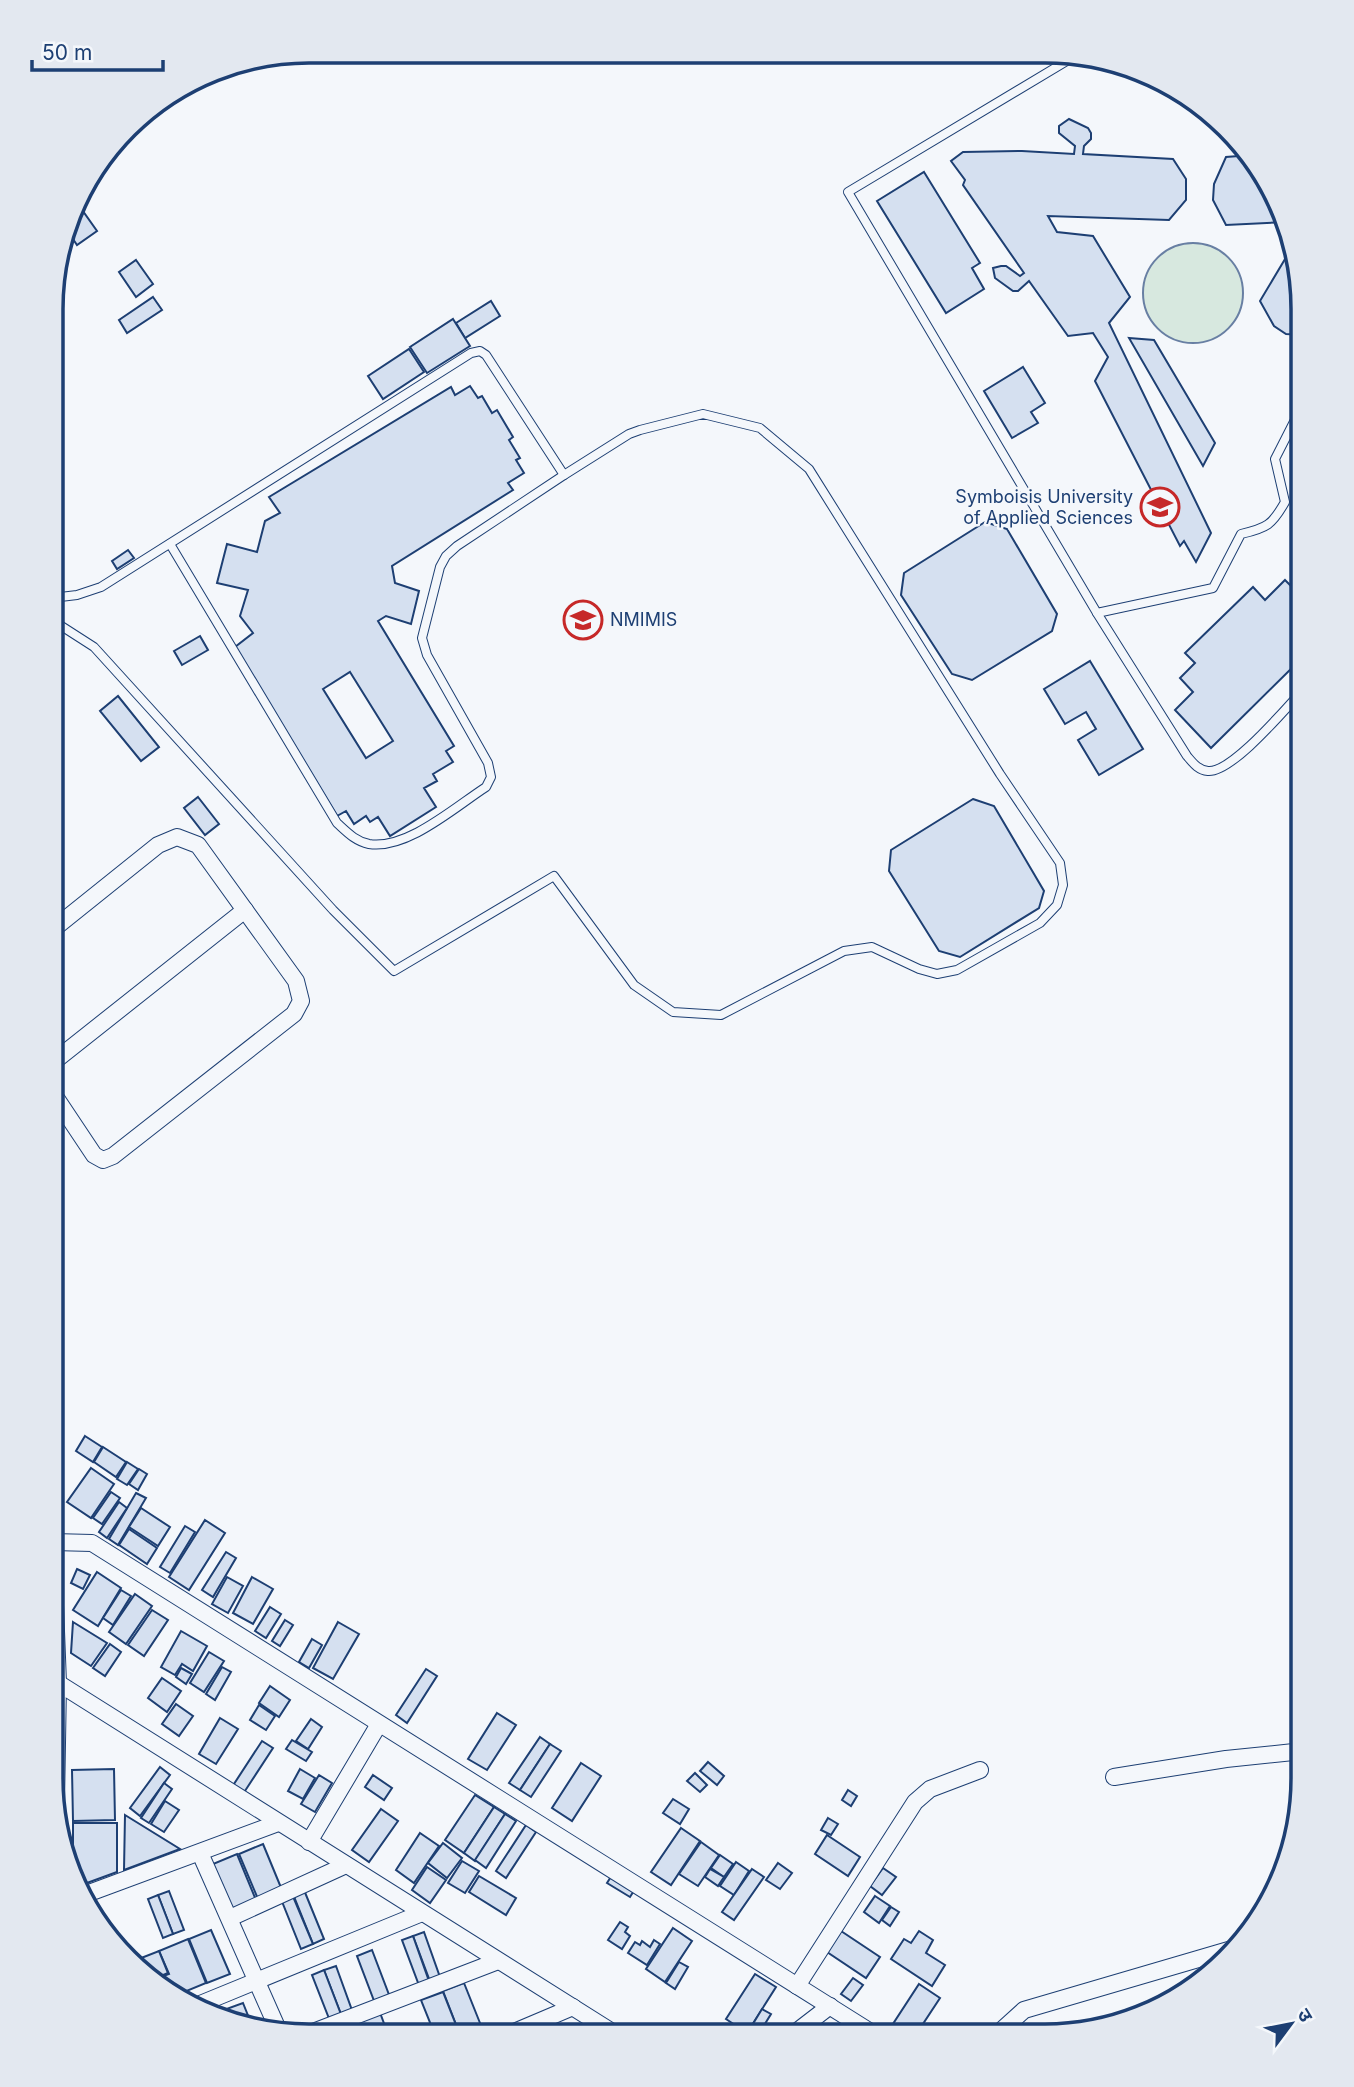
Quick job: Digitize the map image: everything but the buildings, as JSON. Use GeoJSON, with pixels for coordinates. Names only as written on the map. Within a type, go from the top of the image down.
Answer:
{"type":"FeatureCollection","features":[{"type":"Feature","properties":{"kind":"street"},"geometry":{"type":"LineString","coordinates":[[63,921],[158,845],[177,837],[198,845],[296,981],[301,1001],[294,1014],[113,1156],[103,1160],[93,1155],[63,1109]]}},
{"type":"Feature","properties":{"kind":"street"},"geometry":{"type":"LineString","coordinates":[[63,1054],[245,910]]}},
{"type":"Feature","properties":{"kind":"street"},"geometry":{"type":"LineString","coordinates":[[63,1542],[92,1543],[858,2024]]}},
{"type":"Feature","properties":{"kind":"street"},"geometry":{"type":"LineString","coordinates":[[63,1688],[600,2024]]}},
{"type":"Feature","properties":{"kind":"street"},"geometry":{"type":"LineString","coordinates":[[309,1842],[379,1724]]}},
{"type":"Feature","properties":{"kind":"street"},"geometry":{"type":"LineString","coordinates":[[1114,1777],[1226,1759],[1290,1752]]}},
{"type":"Feature","properties":{"kind":"street"},"geometry":{"type":"LineString","coordinates":[[797,1986],[915,1802],[930,1789],[980,1770]]}},
{"type":"Feature","properties":{"kind":"street"},"geometry":{"type":"LineString","coordinates":[[91,1892],[278,1823]]}},
{"type":"Feature","properties":{"kind":"street"},"geometry":{"type":"LineString","coordinates":[[200,1853],[275,2022]]}},
{"type":"Feature","properties":{"kind":"street"},"geometry":{"type":"LineString","coordinates":[[230,1918],[346,1865]]}},
{"type":"Feature","properties":{"kind":"street"},"geometry":{"type":"LineString","coordinates":[[206,2002],[422,1913]]}},
{"type":"Feature","properties":{"kind":"street"},"geometry":{"type":"LineString","coordinates":[[1009,2024],[1024,2010],[1218,1953]]}},
{"type":"Feature","properties":{"kind":"street"},"geometry":{"type":"LineString","coordinates":[[335,2024],[498,1961]]}},
{"type":"Feature","properties":{"kind":"street"},"geometry":{"type":"LineString","coordinates":[[807,2024],[830,2006]]}},
{"type":"Feature","properties":{"kind":"street"},"geometry":{"type":"LineString","coordinates":[[533,2024],[573,2007]]}},
{"type":"Feature","properties":{"kind":"lane"},"geometry":{"type":"LineString","coordinates":[[1062,64],[848,192],[1097,613],[1186,755],[1196,766],[1209,771],[1226,767],[1291,703]]}},
{"type":"Feature","properties":{"kind":"lane"},"geometry":{"type":"LineString","coordinates":[[63,597],[101,587],[471,353],[480,351],[486,355],[564,475]]}},
{"type":"Feature","properties":{"kind":"lane"},"geometry":{"type":"LineString","coordinates":[[63,627],[94,648],[333,911],[394,971],[554,876],[634,985],[673,1012],[721,1015],[844,951],[872,947],[919,969],[937,974],[957,970],[1040,923],[1057,905],[1063,885],[1060,863],[1000,774],[809,469],[760,428],[703,414],[629,435],[564,475],[446,556],[440,568],[422,638],[427,655],[488,763],[491,776],[486,787],[416,832],[398,841],[384,844],[367,844],[350,836],[337,823],[170,544]]}},
{"type":"Feature","properties":{"kind":"lane"},"geometry":{"type":"LineString","coordinates":[[1097,613],[1213,588],[1241,534],[1264,529],[1275,520],[1285,502],[1275,459],[1291,428]]}},
{"type":"Feature","properties":{"kind":"shaded area"},"geometry":{"type":"Polygon","coordinates":[[[1193,243],[1212,247],[1228,258],[1239,274],[1243,293],[1239,312],[1228,328],[1212,339],[1193,343],[1174,339],[1158,328],[1147,312],[1143,293],[1147,274],[1158,258],[1174,247],[1193,243]]]}},
{"type":"Feature","properties":{"kind":"place","name":"Symboisis University of Applied Sciences"},"geometry":{"type":"Point","coordinates":[1160,507]}},
{"type":"Feature","properties":{"kind":"place","name":"NMIMIS"},"geometry":{"type":"Point","coordinates":[583,620]}}]}
